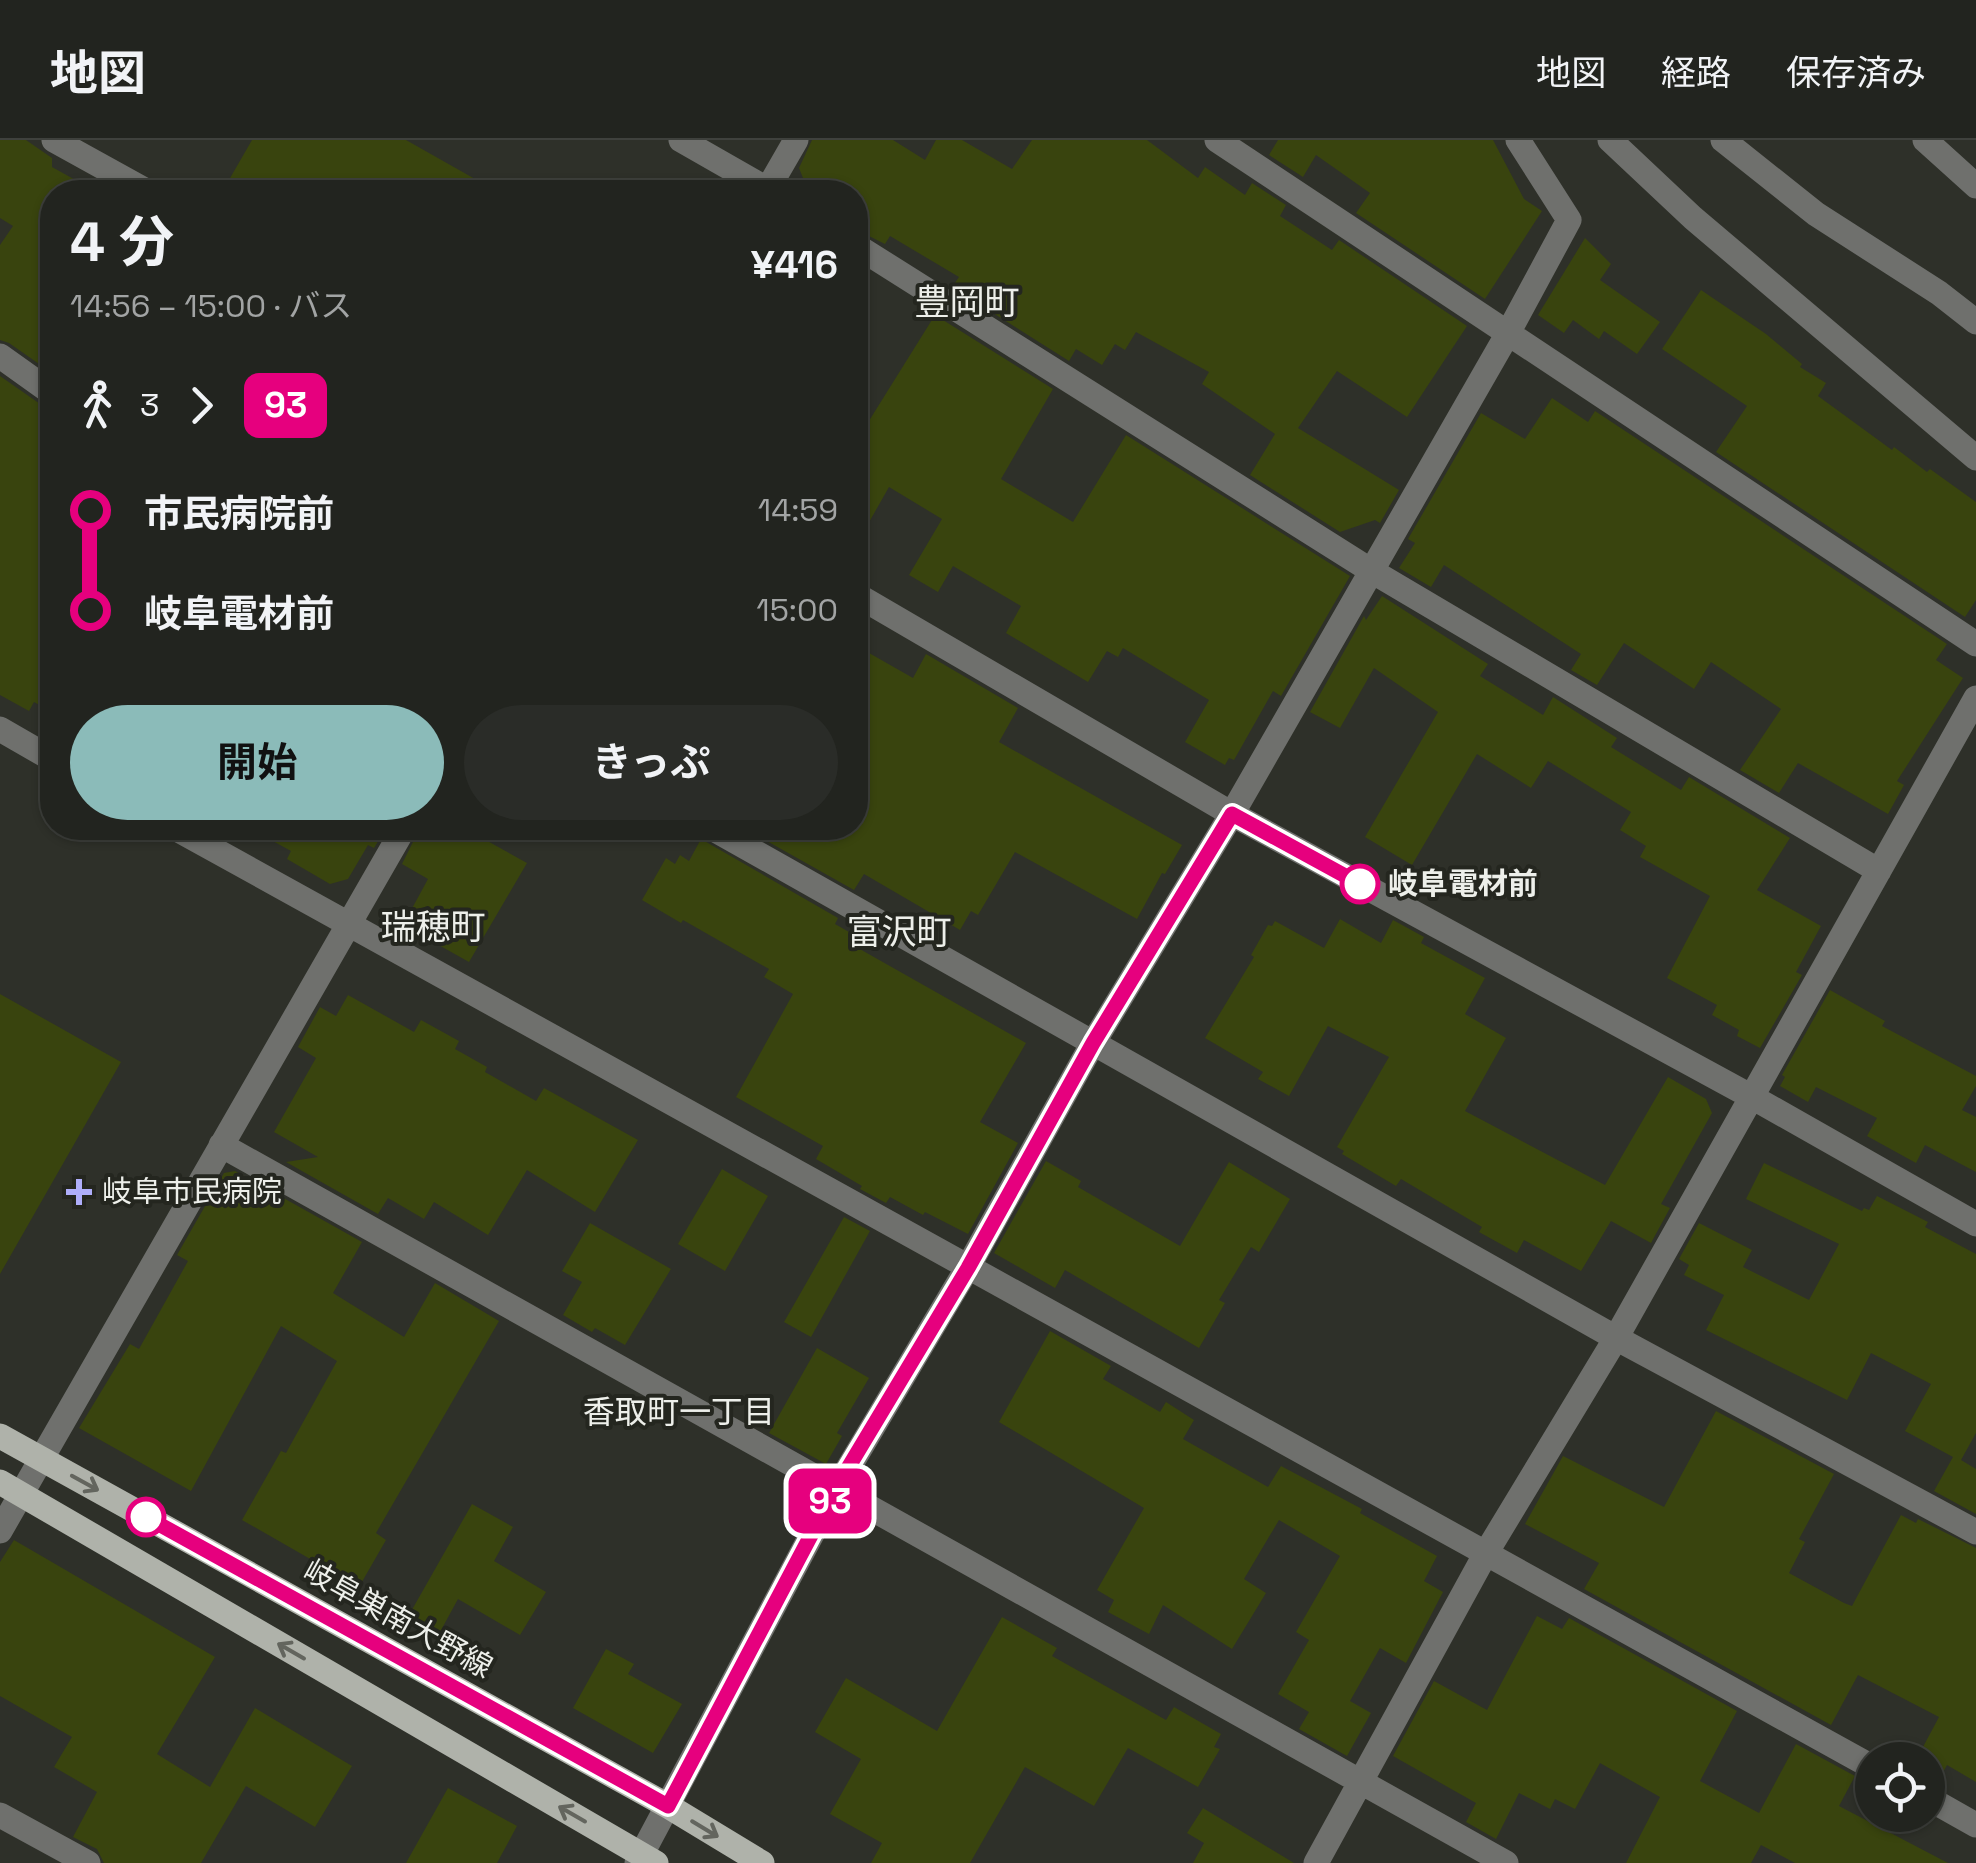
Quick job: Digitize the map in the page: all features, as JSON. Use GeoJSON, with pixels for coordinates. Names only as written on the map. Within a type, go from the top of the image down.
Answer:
{"type":"FeatureCollection","features":[{"type":"Feature","properties":{"kind":"main road","name":"岐阜巣南大野線"},"geometry":{"type":"LineString","coordinates":[[0,1436],[668,1806],[762,1863]]}},
{"type":"Feature","properties":{"kind":"main road"},"geometry":{"type":"LineString","coordinates":[[10,1488],[645,1860]]}},
{"type":"Feature","properties":{"kind":"street"},"geometry":{"type":"LineString","coordinates":[[54,140],[126,180]]}},
{"type":"Feature","properties":{"kind":"street"},"geometry":{"type":"LineString","coordinates":[[680,140],[748,180]]}},
{"type":"Feature","properties":{"kind":"street"},"geometry":{"type":"LineString","coordinates":[[774,180],[796,140]]}},
{"type":"Feature","properties":{"kind":"street"},"geometry":{"type":"LineString","coordinates":[[1218,140],[1976,644]]}},
{"type":"Feature","properties":{"kind":"street"},"geometry":{"type":"LineString","coordinates":[[645,1860],[668,1806],[836,1488],[968,1268],[1093,1043],[1232,814],[1508,335],[1568,220],[1518,140]]}},
{"type":"Feature","properties":{"kind":"street"},"geometry":{"type":"LineString","coordinates":[[1610,140],[1693,218],[1976,458]]}},
{"type":"Feature","properties":{"kind":"street"},"geometry":{"type":"LineString","coordinates":[[1722,140],[1816,214],[1940,293],[1976,322]]}},
{"type":"Feature","properties":{"kind":"street"},"geometry":{"type":"LineString","coordinates":[[1749,140],[1816,214]]}},
{"type":"Feature","properties":{"kind":"street"},"geometry":{"type":"LineString","coordinates":[[1925,140],[1976,186]]}},
{"type":"Feature","properties":{"kind":"street"},"geometry":{"type":"LineString","coordinates":[[868,253],[1370,570],[1879,871]]}},
{"type":"Feature","properties":{"kind":"street"},"geometry":{"type":"LineString","coordinates":[[0,356],[40,384]]}},
{"type":"Feature","properties":{"kind":"street"},"geometry":{"type":"LineString","coordinates":[[868,602],[1232,814],[1976,1224]]}},
{"type":"Feature","properties":{"kind":"street"},"geometry":{"type":"LineString","coordinates":[[1316,1863],[1486,1554],[1616,1338],[1976,698]]}},
{"type":"Feature","properties":{"kind":"street"},"geometry":{"type":"LineString","coordinates":[[0,729],[40,751]]}},
{"type":"Feature","properties":{"kind":"street"},"geometry":{"type":"LineString","coordinates":[[196,840],[1855,1758]]}},
{"type":"Feature","properties":{"kind":"street"},"geometry":{"type":"LineString","coordinates":[[0,1531],[10,1488],[42,1459],[397,840]]}},
{"type":"Feature","properties":{"kind":"street"},"geometry":{"type":"LineString","coordinates":[[733,840],[1616,1338],[1976,1532]]}},
{"type":"Feature","properties":{"kind":"street"},"geometry":{"type":"LineString","coordinates":[[221,1145],[1506,1863]]}},
{"type":"Feature","properties":{"kind":"street"},"geometry":{"type":"LineString","coordinates":[[1945,1807],[1976,1824]]}},
{"type":"Feature","properties":{"kind":"street"},"geometry":{"type":"LineString","coordinates":[[0,1815],[88,1863]]}},
{"type":"Feature","properties":{"kind":"building"},"geometry":{"type":"Polygon","coordinates":[[[0,140],[26,140],[52,158],[52,167],[75,180],[40,180],[40,365],[0,340],[0,245],[13,226],[0,218],[0,140]]]}},
{"type":"Feature","properties":{"kind":"building"},"geometry":{"type":"Polygon","coordinates":[[[252,140],[406,140],[477,180],[229,180],[252,140]]]}},
{"type":"Feature","properties":{"kind":"building"},"geometry":{"type":"Polygon","coordinates":[[[812,140],[893,140],[925,160],[936,140],[962,140],[1012,169],[1032,140],[1147,140],[1198,178],[1205,167],[1245,195],[1252,183],[1286,205],[1280,216],[1332,250],[1339,240],[1467,326],[1407,417],[1337,371],[1298,428],[1399,490],[1380,523],[1375,520],[1340,532],[1250,475],[1275,434],[1202,384],[1209,372],[1136,332],[1125,350],[1115,344],[1102,365],[1076,349],[1069,361],[952,287],[959,277],[890,236],[885,244],[868,236],[868,180],[804,180],[799,168],[812,140]]]}},
{"type":"Feature","properties":{"kind":"building"},"geometry":{"type":"Polygon","coordinates":[[[1278,140],[1493,140],[1524,199],[1542,211],[1485,299],[1356,213],[1370,193],[1316,155],[1303,177],[1269,155],[1278,140]]]}},
{"type":"Feature","properties":{"kind":"building"},"geometry":{"type":"Polygon","coordinates":[[[1585,238],[1611,264],[1600,280],[1660,322],[1637,354],[1604,331],[1599,339],[1573,320],[1564,333],[1538,315],[1585,238]]]}},
{"type":"Feature","properties":{"kind":"building"},"geometry":{"type":"Polygon","coordinates":[[[1701,290],[1766,334],[1802,364],[1800,367],[1826,383],[1818,396],[1892,450],[1894,447],[1927,472],[1930,469],[1976,502],[1976,600],[1965,617],[1716,452],[1747,406],[1662,349],[1701,290]]]}},
{"type":"Feature","properties":{"kind":"building"},"geometry":{"type":"Polygon","coordinates":[[[935,315],[1053,389],[1001,479],[1073,522],[1126,435],[1350,576],[1281,696],[1273,691],[1234,760],[1229,758],[1225,765],[1185,742],[1209,700],[1123,648],[1118,657],[1107,651],[1088,682],[1006,633],[1021,606],[953,566],[938,592],[909,575],[942,519],[889,487],[868,524],[868,422],[935,315]]]}},
{"type":"Feature","properties":{"kind":"building"},"geometry":{"type":"Polygon","coordinates":[[[0,376],[40,404],[40,705],[34,702],[29,711],[0,695],[0,376]]]}},
{"type":"Feature","properties":{"kind":"building"},"geometry":{"type":"Polygon","coordinates":[[[1552,398],[1588,422],[1595,411],[1947,644],[1936,660],[1963,678],[1897,781],[1904,785],[1888,814],[1798,763],[1779,793],[1740,770],[1781,709],[1711,662],[1694,689],[1624,643],[1597,685],[1571,670],[1581,654],[1444,565],[1431,587],[1399,568],[1415,543],[1408,539],[1481,413],[1525,439],[1552,398]]]}},
{"type":"Feature","properties":{"kind":"building"},"geometry":{"type":"Polygon","coordinates":[[[1382,596],[1488,664],[1480,676],[1543,715],[1553,697],[1617,738],[1611,747],[1681,790],[1689,777],[1790,838],[1757,890],[1821,926],[1796,972],[1802,975],[1760,1048],[1737,1036],[1739,1030],[1712,1015],[1717,1005],[1667,978],[1710,896],[1640,857],[1646,846],[1620,830],[1631,812],[1548,761],[1531,788],[1477,754],[1412,865],[1365,837],[1438,712],[1374,668],[1340,728],[1310,712],[1364,616],[1366,620],[1382,596]]]}},
{"type":"Feature","properties":{"kind":"building"},"geometry":{"type":"Polygon","coordinates":[[[868,652],[913,678],[926,654],[1018,708],[999,742],[1182,845],[1137,919],[1015,852],[978,915],[971,911],[960,930],[864,874],[854,890],[765,840],[868,840],[868,652]]]}},
{"type":"Feature","properties":{"kind":"building"},"geometry":{"type":"Polygon","coordinates":[[[271,840],[379,840],[374,848],[368,845],[348,879],[330,884],[287,859],[291,851],[271,840]]]}},
{"type":"Feature","properties":{"kind":"building"},"geometry":{"type":"Polygon","coordinates":[[[414,840],[486,840],[527,863],[469,962],[403,925],[428,879],[402,864],[414,840]]]}},
{"type":"Feature","properties":{"kind":"building"},"geometry":{"type":"Polygon","coordinates":[[[703,840],[838,918],[835,924],[863,940],[858,948],[1026,1043],[980,1122],[1018,1143],[968,1234],[890,1197],[886,1203],[860,1189],[862,1186],[816,1159],[823,1146],[736,1097],[793,994],[764,977],[769,969],[642,900],[666,858],[675,864],[680,855],[689,861],[703,840]]]}},
{"type":"Feature","properties":{"kind":"building"},"geometry":{"type":"Polygon","coordinates":[[[1340,919],[1381,943],[1393,920],[1424,937],[1421,943],[1485,978],[1465,1014],[1506,1038],[1465,1111],[1605,1185],[1668,1077],[1706,1099],[1712,1113],[1661,1204],[1670,1208],[1651,1243],[1611,1221],[1581,1271],[1524,1240],[1517,1253],[1479,1232],[1482,1227],[1401,1179],[1396,1186],[1342,1154],[1344,1151],[1337,1147],[1389,1057],[1328,1026],[1289,1096],[1258,1079],[1263,1072],[1205,1038],[1254,957],[1251,955],[1268,925],[1275,921],[1324,948],[1340,919]]]}},
{"type":"Feature","properties":{"kind":"building"},"geometry":{"type":"Polygon","coordinates":[[[1830,990],[1885,1021],[1882,1026],[1976,1076],[1976,1086],[1962,1110],[1976,1117],[1976,1172],[1925,1145],[1916,1163],[1867,1136],[1877,1118],[1816,1087],[1808,1102],[1780,1086],[1785,1077],[1782,1075],[1830,990]]]}},
{"type":"Feature","properties":{"kind":"building"},"geometry":{"type":"Polygon","coordinates":[[[0,994],[121,1062],[0,1274],[0,994]]]}},
{"type":"Feature","properties":{"kind":"building"},"geometry":{"type":"Polygon","coordinates":[[[348,995],[414,1032],[421,1020],[459,1041],[455,1049],[487,1067],[485,1072],[536,1101],[544,1088],[638,1140],[595,1212],[527,1170],[488,1235],[434,1202],[424,1219],[388,1198],[378,1214],[286,1162],[318,1157],[274,1132],[316,1058],[298,1047],[320,1007],[336,1016],[348,995]]]}},
{"type":"Feature","properties":{"kind":"building"},"geometry":{"type":"Polygon","coordinates":[[[1046,1161],[1081,1181],[1078,1187],[1180,1246],[1229,1162],[1290,1199],[1259,1252],[1251,1247],[1219,1300],[1225,1303],[1199,1348],[1065,1270],[1055,1288],[994,1253],[1046,1161]]]}},
{"type":"Feature","properties":{"kind":"building"},"geometry":{"type":"Polygon","coordinates":[[[1764,1163],[1862,1211],[1869,1210],[1877,1196],[1928,1222],[1925,1227],[1976,1254],[1976,1433],[1961,1460],[1976,1469],[1976,1514],[1934,1491],[1953,1457],[1905,1431],[1931,1384],[1871,1353],[1847,1400],[1706,1330],[1724,1295],[1684,1275],[1689,1265],[1679,1259],[1699,1223],[1752,1250],[1743,1267],[1809,1300],[1839,1244],[1746,1199],[1764,1163]]]}},
{"type":"Feature","properties":{"kind":"building"},"geometry":{"type":"Polygon","coordinates":[[[722,1169],[768,1196],[725,1271],[678,1244],[722,1169]]]}},
{"type":"Feature","properties":{"kind":"building"},"geometry":{"type":"Polygon","coordinates":[[[235,1171],[362,1242],[333,1293],[404,1337],[435,1283],[499,1321],[376,1533],[386,1540],[359,1587],[242,1520],[281,1451],[286,1453],[337,1361],[281,1326],[191,1491],[79,1428],[130,1344],[139,1349],[188,1261],[177,1255],[224,1173],[235,1171]]]}},
{"type":"Feature","properties":{"kind":"building"},"geometry":{"type":"Polygon","coordinates":[[[844,1217],[870,1231],[811,1337],[784,1322],[844,1217]]]}},
{"type":"Feature","properties":{"kind":"building"},"geometry":{"type":"Polygon","coordinates":[[[590,1223],[671,1269],[625,1345],[563,1315],[582,1282],[562,1271],[590,1223]]]}},
{"type":"Feature","properties":{"kind":"building"},"geometry":{"type":"Polygon","coordinates":[[[1050,1331],[1111,1366],[1103,1379],[1160,1412],[1166,1402],[1194,1420],[1183,1439],[1268,1487],[1281,1466],[1362,1509],[1360,1513],[1437,1556],[1424,1581],[1443,1592],[1406,1663],[1380,1648],[1350,1701],[1371,1713],[1347,1756],[1299,1729],[1309,1712],[1278,1694],[1309,1640],[1296,1632],[1340,1556],[1279,1520],[1244,1579],[1266,1593],[1232,1649],[1163,1605],[1149,1634],[1108,1612],[1114,1600],[1097,1590],[1144,1508],[999,1422],[1050,1331]]]}},
{"type":"Feature","properties":{"kind":"building"},"geometry":{"type":"Polygon","coordinates":[[[817,1348],[869,1378],[837,1433],[842,1436],[826,1464],[769,1433],[817,1348]]]}},
{"type":"Feature","properties":{"kind":"building"},"geometry":{"type":"Polygon","coordinates":[[[1716,1411],[1834,1474],[1799,1539],[1805,1542],[1789,1573],[1844,1603],[1852,1606],[1901,1515],[1916,1523],[1918,1519],[1976,1548],[1976,1782],[1947,1765],[1945,1769],[1945,1742],[1926,1742],[1939,1717],[1858,1675],[1831,1725],[1584,1589],[1599,1563],[1525,1524],[1563,1456],[1664,1507],[1716,1411]]]}},
{"type":"Feature","properties":{"kind":"building"},"geometry":{"type":"Polygon","coordinates":[[[472,1504],[513,1527],[494,1561],[546,1592],[520,1635],[458,1599],[440,1632],[409,1615],[472,1504]]]}},
{"type":"Feature","properties":{"kind":"building"},"geometry":{"type":"Polygon","coordinates":[[[14,1540],[215,1657],[157,1754],[210,1787],[255,1708],[352,1766],[315,1827],[246,1786],[201,1863],[104,1863],[97,1849],[73,1837],[97,1792],[54,1767],[72,1737],[0,1696],[0,1562],[14,1540]]]}},
{"type":"Feature","properties":{"kind":"building"},"geometry":{"type":"Polygon","coordinates":[[[1537,1616],[1562,1629],[1569,1618],[1737,1711],[1700,1781],[1759,1813],[1796,1744],[1855,1776],[1839,1806],[1855,1814],[1855,1832],[1889,1832],[1948,1863],[1795,1863],[1761,1845],[1751,1863],[1626,1863],[1660,1797],[1600,1763],[1575,1809],[1555,1799],[1550,1809],[1519,1793],[1496,1839],[1466,1822],[1476,1803],[1393,1756],[1434,1681],[1487,1710],[1537,1616]]]}},
{"type":"Feature","properties":{"kind":"building"},"geometry":{"type":"Polygon","coordinates":[[[1002,1617],[1057,1648],[1052,1656],[1166,1720],[1174,1707],[1221,1734],[1214,1747],[1220,1749],[1198,1787],[1128,1748],[1094,1806],[1025,1767],[970,1863],[871,1863],[882,1843],[830,1814],[861,1759],[815,1732],[846,1678],[937,1731],[1002,1617]]]}},
{"type":"Feature","properties":{"kind":"building"},"geometry":{"type":"Polygon","coordinates":[[[606,1649],[634,1664],[628,1674],[682,1704],[653,1753],[573,1708],[606,1649]]]}},
{"type":"Feature","properties":{"kind":"building"},"geometry":{"type":"Polygon","coordinates":[[[448,1788],[517,1826],[497,1863],[406,1863],[448,1788]]]}},
{"type":"Feature","properties":{"kind":"building"},"geometry":{"type":"Polygon","coordinates":[[[1203,1808],[1294,1863],[1193,1863],[1204,1843],[1187,1833],[1203,1808]]]}},
{"type":"Feature","properties":{"kind":"bus line","name":"93"},"geometry":{"type":"LineString","coordinates":[[146,1517],[668,1806],[836,1488],[968,1268],[1093,1043],[1232,814],[1360,884]]}},
{"type":"Feature","properties":{"kind":"place","name":"岐阜電材前"},"geometry":{"type":"Point","coordinates":[1360,884]}},
{"type":"Feature","properties":{"kind":"place","name":"岐阜市民病院"},"geometry":{"type":"Point","coordinates":[79,1192]}},
{"type":"Feature","properties":{"kind":"district","name":"豊岡町"},"geometry":{"type":"Point","coordinates":[967,302]}},
{"type":"Feature","properties":{"kind":"district","name":"瑞穂町"},"geometry":{"type":"Point","coordinates":[433,927]}},
{"type":"Feature","properties":{"kind":"district","name":"富沢町"},"geometry":{"type":"Point","coordinates":[899,932]}},
{"type":"Feature","properties":{"kind":"district","name":"香取町一丁目"},"geometry":{"type":"Point","coordinates":[679,1412]}}]}
